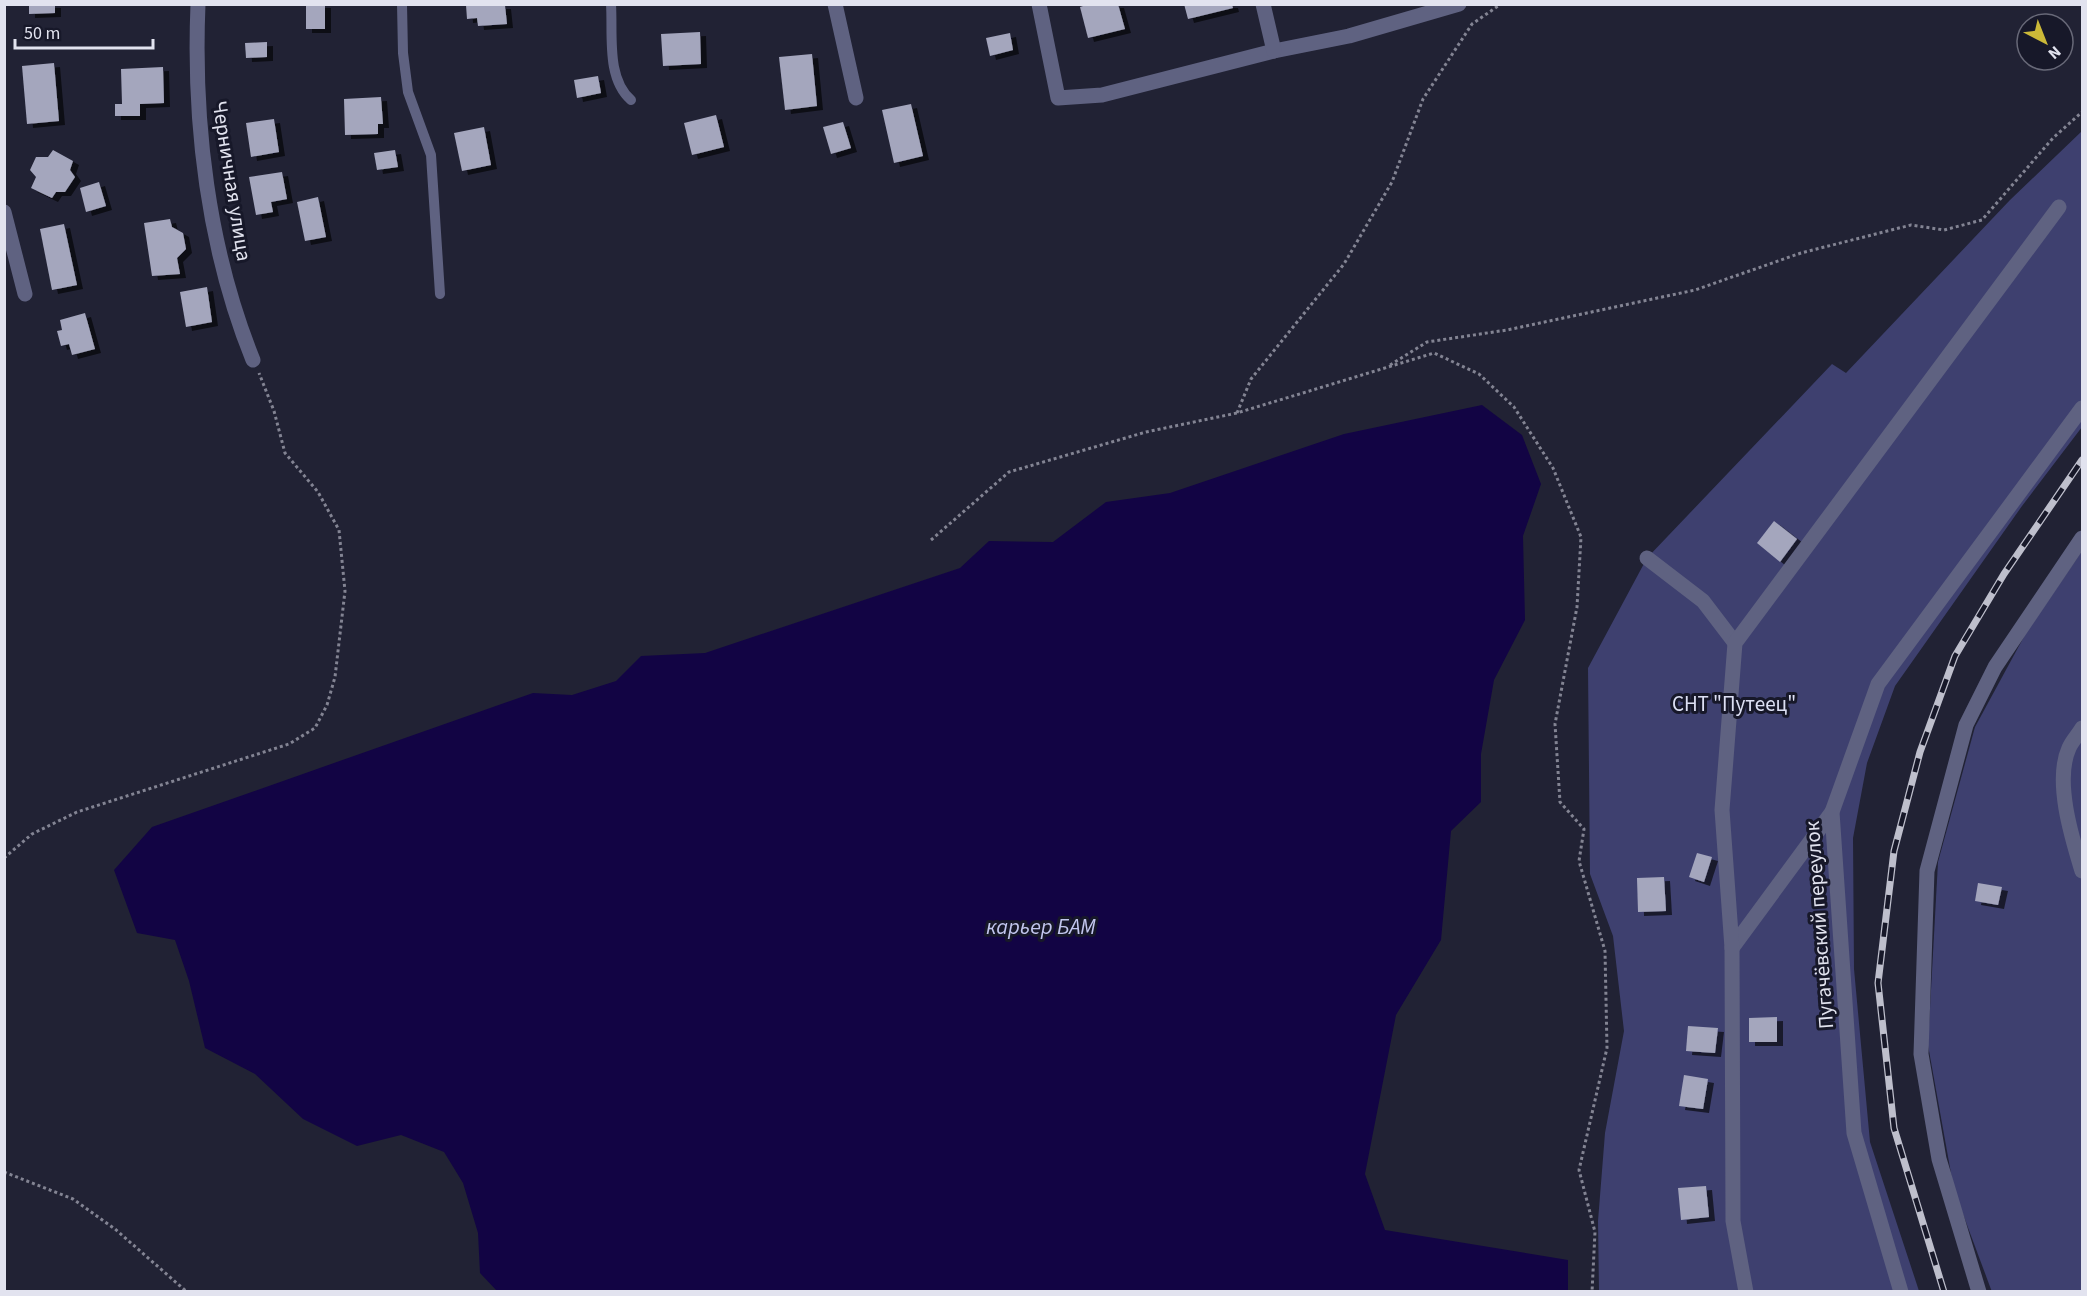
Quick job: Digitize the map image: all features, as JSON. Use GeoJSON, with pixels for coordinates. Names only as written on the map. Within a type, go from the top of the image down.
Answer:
{"type":"FeatureCollection","features":[{"type":"Feature","properties":{"kind":"street","name":"Черничная улица"},"geometry":{"type":"LineString","coordinates":[[198,4],[198,118],[208,188],[225,276],[240,328],[253,360]]}},
{"type":"Feature","properties":{"kind":"street"},"geometry":{"type":"LineString","coordinates":[[835,4],[856,98]]}},
{"type":"Feature","properties":{"kind":"street"},"geometry":{"type":"LineString","coordinates":[[1039,4],[1058,98],[1102,95],[1274,51],[1349,36],[1459,4]]}},
{"type":"Feature","properties":{"kind":"street"},"geometry":{"type":"LineString","coordinates":[[1263,4],[1274,51]]}},
{"type":"Feature","properties":{"kind":"street"},"geometry":{"type":"LineString","coordinates":[[1746,1292],[1733,1221],[1732,948],[1722,810],[1736,643],[2059,207]]}},
{"type":"Feature","properties":{"kind":"street"},"geometry":{"type":"LineString","coordinates":[[4,213],[25,294]]}},
{"type":"Feature","properties":{"kind":"street","name":"Пугачёвский переулок"},"geometry":{"type":"LineString","coordinates":[[1901,1292],[1854,1133],[1832,812],[1878,684],[2082,408]]}},
{"type":"Feature","properties":{"kind":"street"},"geometry":{"type":"LineString","coordinates":[[1979,1292],[1939,1159],[1921,1054],[1927,872],[1966,725],[1995,667],[2082,538]]}},
{"type":"Feature","properties":{"kind":"street"},"geometry":{"type":"LineString","coordinates":[[1647,558],[1703,601],[1736,643]]}},
{"type":"Feature","properties":{"kind":"street"},"geometry":{"type":"LineString","coordinates":[[2082,729],[2068,749],[2063,787],[2070,830],[2082,871]]}},
{"type":"Feature","properties":{"kind":"street"},"geometry":{"type":"LineString","coordinates":[[1732,948],[1832,812]]}},
{"type":"Feature","properties":{"kind":"lane"},"geometry":{"type":"LineString","coordinates":[[402,4],[403,53],[408,92],[431,155],[440,294]]}},
{"type":"Feature","properties":{"kind":"lane"},"geometry":{"type":"LineString","coordinates":[[611,4],[614,77],[622,93],[631,100]]}},
{"type":"Feature","properties":{"kind":"path"},"geometry":{"type":"LineString","coordinates":[[1237,413],[1251,379],[1344,264],[1392,182],[1423,99],[1472,24],[1501,4]]}},
{"type":"Feature","properties":{"kind":"path"},"geometry":{"type":"LineString","coordinates":[[1386,368],[1427,342],[1507,330],[1695,290],[1801,253],[1911,225],[1944,230],[1982,220],[2053,138],[2082,112]]}},
{"type":"Feature","properties":{"kind":"path"},"geometry":{"type":"LineString","coordinates":[[931,540],[1009,472],[1146,432],[1237,413],[1434,353],[1479,374],[1514,407],[1553,468],[1581,537],[1577,607],[1555,724],[1560,802],[1584,829],[1579,861],[1605,951],[1607,1047],[1579,1170],[1595,1232],[1592,1292]]}},
{"type":"Feature","properties":{"kind":"path"},"geometry":{"type":"LineString","coordinates":[[4,858],[32,834],[77,812],[289,744],[315,728],[327,705],[335,677],[345,591],[339,530],[318,492],[285,453],[274,411],[253,360]]}},
{"type":"Feature","properties":{"kind":"path"},"geometry":{"type":"LineString","coordinates":[[4,1172],[73,1199],[115,1229],[187,1292]]}},
{"type":"Feature","properties":{"kind":"green space","name":"СНТ \"Путеец\""},"geometry":{"type":"Polygon","coordinates":[[[2082,131],[2082,427],[2022,506],[1895,686],[1867,763],[1853,838],[1854,969],[1870,1142],[1919,1291],[1599,1291],[1598,1221],[1605,1133],[1624,1031],[1613,936],[1590,874],[1588,668],[1647,558],[1832,364],[1846,373],[2010,200],[2082,131]]]}},
{"type":"Feature","properties":{"kind":"green space"},"geometry":{"type":"Polygon","coordinates":[[[2082,551],[2082,1291],[1992,1292],[1954,1190],[1928,1045],[1938,862],[1975,727],[2026,633],[2082,551]]]}},
{"type":"Feature","properties":{"kind":"water","name":"карьер БАМ"},"geometry":{"type":"Polygon","coordinates":[[[1482,405],[1522,435],[1541,484],[1523,536],[1525,620],[1494,680],[1481,754],[1481,802],[1451,831],[1441,940],[1396,1015],[1365,1174],[1385,1230],[1568,1260],[1568,1291],[497,1291],[480,1273],[478,1233],[463,1183],[444,1152],[401,1135],[357,1146],[303,1119],[255,1074],[205,1048],[189,981],[175,940],[137,933],[114,870],[152,827],[533,693],[572,695],[616,681],[641,656],[705,653],[960,568],[989,541],[1053,542],[1106,502],[1170,493],[1344,434],[1482,405]]]}},
{"type":"Feature","properties":{"kind":"building"},"geometry":{"type":"Polygon","coordinates":[[[29,4],[55,4],[55,13],[29,14],[29,4]]]}},
{"type":"Feature","properties":{"kind":"building"},"geometry":{"type":"Polygon","coordinates":[[[306,4],[325,4],[325,29],[306,29],[306,4]]]}},
{"type":"Feature","properties":{"kind":"building"},"geometry":{"type":"Polygon","coordinates":[[[1089,4],[1118,4],[1125,29],[1088,38],[1080,7],[1089,4]]]}},
{"type":"Feature","properties":{"kind":"building"},"geometry":{"type":"Polygon","coordinates":[[[1184,4],[1232,4],[1233,8],[1188,19],[1184,4]]]}},
{"type":"Feature","properties":{"kind":"building"},"geometry":{"type":"Polygon","coordinates":[[[466,5],[505,5],[507,24],[478,26],[477,18],[467,19],[466,5]]]}},
{"type":"Feature","properties":{"kind":"building"},"geometry":{"type":"Polygon","coordinates":[[[700,32],[701,64],[663,66],[661,34],[700,32]]]}},
{"type":"Feature","properties":{"kind":"building"},"geometry":{"type":"Polygon","coordinates":[[[1010,33],[1013,50],[990,56],[986,38],[1010,33]]]}},
{"type":"Feature","properties":{"kind":"building"},"geometry":{"type":"Polygon","coordinates":[[[267,42],[267,57],[246,58],[245,43],[267,42]]]}},
{"type":"Feature","properties":{"kind":"building"},"geometry":{"type":"Polygon","coordinates":[[[812,54],[817,106],[785,110],[779,57],[812,54]]]}},
{"type":"Feature","properties":{"kind":"building"},"geometry":{"type":"Polygon","coordinates":[[[54,63],[59,121],[27,124],[22,66],[54,63]]]}},
{"type":"Feature","properties":{"kind":"building"},"geometry":{"type":"Polygon","coordinates":[[[163,67],[164,103],[140,104],[140,116],[115,116],[115,104],[122,104],[121,69],[163,67]]]}},
{"type":"Feature","properties":{"kind":"building"},"geometry":{"type":"Polygon","coordinates":[[[598,76],[601,93],[577,98],[574,80],[598,76]]]}},
{"type":"Feature","properties":{"kind":"building"},"geometry":{"type":"Polygon","coordinates":[[[381,97],[383,124],[378,124],[378,134],[345,135],[344,99],[381,97]]]}},
{"type":"Feature","properties":{"kind":"building"},"geometry":{"type":"Polygon","coordinates":[[[911,104],[923,156],[894,163],[882,110],[911,104]]]}},
{"type":"Feature","properties":{"kind":"building"},"geometry":{"type":"Polygon","coordinates":[[[716,115],[724,147],[692,155],[684,123],[716,115]]]}},
{"type":"Feature","properties":{"kind":"building"},"geometry":{"type":"Polygon","coordinates":[[[274,119],[279,152],[251,157],[246,123],[274,119]]]}},
{"type":"Feature","properties":{"kind":"building"},"geometry":{"type":"Polygon","coordinates":[[[843,122],[851,148],[831,154],[823,127],[843,122]]]}},
{"type":"Feature","properties":{"kind":"building"},"geometry":{"type":"Polygon","coordinates":[[[484,127],[491,165],[462,171],[454,133],[484,127]]]}},
{"type":"Feature","properties":{"kind":"building"},"geometry":{"type":"Polygon","coordinates":[[[53,150],[73,161],[70,170],[75,177],[65,192],[56,192],[52,198],[31,188],[36,177],[30,170],[36,157],[48,157],[53,150]]]}},
{"type":"Feature","properties":{"kind":"building"},"geometry":{"type":"Polygon","coordinates":[[[395,150],[398,167],[377,170],[374,153],[395,150]]]}},
{"type":"Feature","properties":{"kind":"building"},"geometry":{"type":"Polygon","coordinates":[[[282,172],[287,199],[271,202],[273,212],[256,215],[249,177],[282,172]]]}},
{"type":"Feature","properties":{"kind":"building"},"geometry":{"type":"Polygon","coordinates":[[[99,182],[106,206],[86,212],[80,188],[99,182]]]}},
{"type":"Feature","properties":{"kind":"building"},"geometry":{"type":"Polygon","coordinates":[[[318,197],[326,237],[305,241],[297,202],[318,197]]]}},
{"type":"Feature","properties":{"kind":"building"},"geometry":{"type":"Polygon","coordinates":[[[170,219],[172,227],[183,233],[186,249],[177,258],[180,274],[152,276],[144,223],[170,219]]]}},
{"type":"Feature","properties":{"kind":"building"},"geometry":{"type":"Polygon","coordinates":[[[64,224],[77,285],[52,290],[40,229],[64,224]]]}},
{"type":"Feature","properties":{"kind":"building"},"geometry":{"type":"Polygon","coordinates":[[[207,287],[212,322],[186,327],[180,292],[207,287]]]}},
{"type":"Feature","properties":{"kind":"building"},"geometry":{"type":"Polygon","coordinates":[[[85,313],[95,349],[72,355],[69,344],[61,346],[57,331],[62,330],[60,320],[85,313]]]}},
{"type":"Feature","properties":{"kind":"building"},"geometry":{"type":"Polygon","coordinates":[[[1774,521],[1797,539],[1780,562],[1757,543],[1774,521]]]}},
{"type":"Feature","properties":{"kind":"building"},"geometry":{"type":"Polygon","coordinates":[[[1697,853],[1712,857],[1704,882],[1689,877],[1697,853]]]}},
{"type":"Feature","properties":{"kind":"building"},"geometry":{"type":"Polygon","coordinates":[[[1664,877],[1666,911],[1638,912],[1637,878],[1664,877]]]}},
{"type":"Feature","properties":{"kind":"building"},"geometry":{"type":"Polygon","coordinates":[[[1978,883],[2002,887],[1998,905],[1975,901],[1978,883]]]}},
{"type":"Feature","properties":{"kind":"building"},"geometry":{"type":"Polygon","coordinates":[[[1777,1017],[1777,1042],[1749,1042],[1749,1018],[1777,1017]]]}},
{"type":"Feature","properties":{"kind":"building"},"geometry":{"type":"Polygon","coordinates":[[[1688,1026],[1718,1028],[1715,1053],[1686,1051],[1688,1026]]]}},
{"type":"Feature","properties":{"kind":"building"},"geometry":{"type":"Polygon","coordinates":[[[1684,1075],[1708,1079],[1703,1109],[1679,1106],[1684,1075]]]}},
{"type":"Feature","properties":{"kind":"building"},"geometry":{"type":"Polygon","coordinates":[[[1706,1186],[1709,1217],[1681,1220],[1678,1188],[1706,1186]]]}},
{"type":"Feature","properties":{"kind":"railway"},"geometry":{"type":"LineString","coordinates":[[1944,1292],[1894,1128],[1878,983],[1894,851],[1920,752],[1955,656],[2004,574],[2082,460]]}}]}
